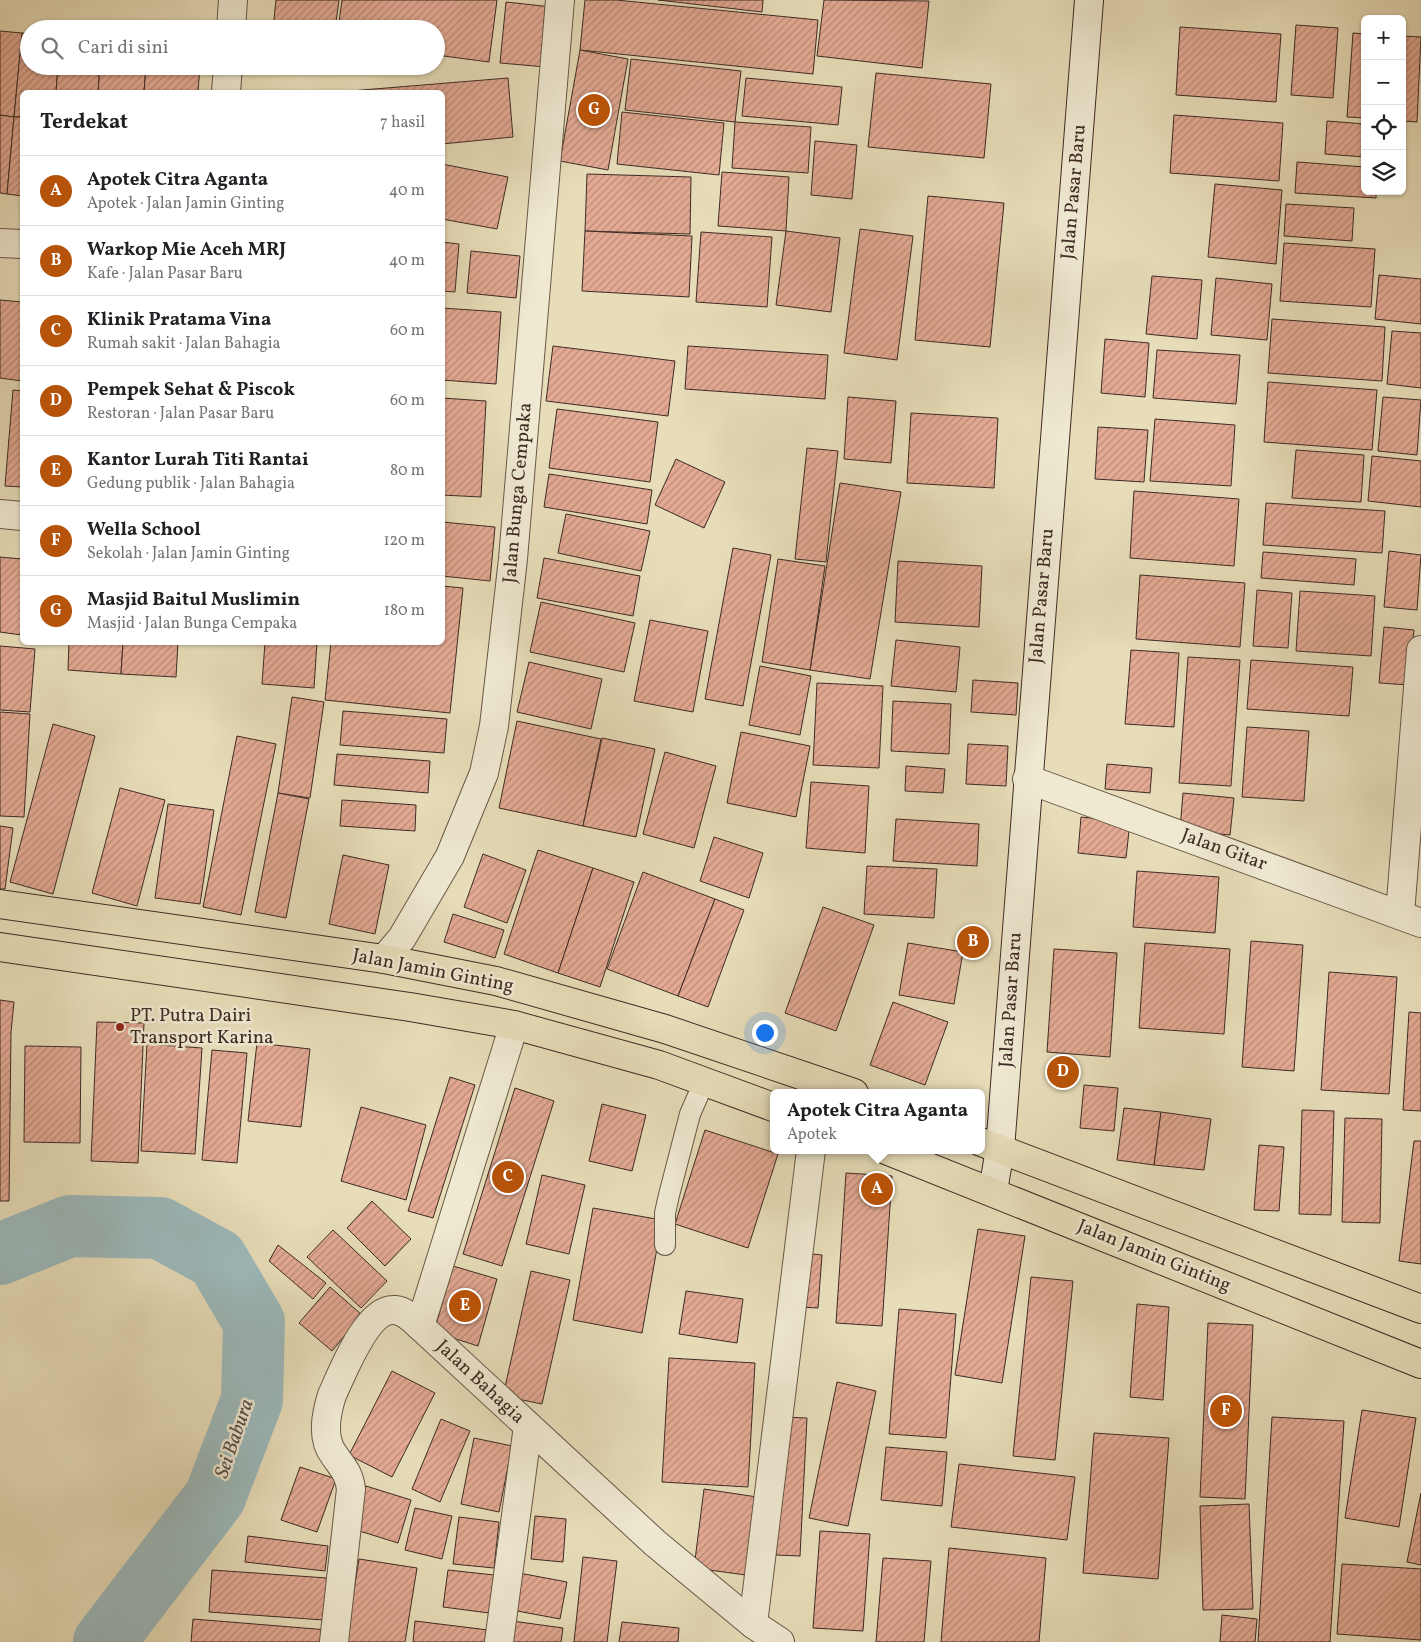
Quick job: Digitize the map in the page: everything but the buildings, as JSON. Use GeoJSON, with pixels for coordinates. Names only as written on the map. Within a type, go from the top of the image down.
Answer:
{"type":"FeatureCollection","features":[{"type":"Feature","properties":{"kind":"main road","name":"Jalan Jamin Ginting"},"geometry":{"type":"LineString","coordinates":[[0,904],[384,959],[496,981],[665,1029],[842,1089]]}},
{"type":"Feature","properties":{"kind":"main road","name":"Jalan Jamin Ginting"},"geometry":{"type":"LineString","coordinates":[[0,946],[401,1005],[514,1025],[659,1065],[770,1106]]}},
{"type":"Feature","properties":{"kind":"main road"},"geometry":{"type":"LineString","coordinates":[[990,1146],[1421,1309]]}},
{"type":"Feature","properties":{"kind":"main road","name":"Jalan Jamin Ginting"},"geometry":{"type":"LineString","coordinates":[[896,1154],[993,1191],[1421,1364]]}},
{"type":"Feature","properties":{"kind":"street"},"geometry":{"type":"LineString","coordinates":[[232,20],[233,0]]}},
{"type":"Feature","properties":{"kind":"street","name":"Jalan Bunga Cempaka"},"geometry":{"type":"LineString","coordinates":[[384,959],[402,938],[450,856],[484,773],[494,726],[513,559],[560,0]]}},
{"type":"Feature","properties":{"kind":"street","name":"Jalan Pasar Baru"},"geometry":{"type":"LineString","coordinates":[[993,1191],[990,1146],[1027,779],[1089,0]]}},
{"type":"Feature","properties":{"kind":"street"},"geometry":{"type":"LineString","coordinates":[[226,90],[227,75]]}},
{"type":"Feature","properties":{"kind":"street"},"geometry":{"type":"LineString","coordinates":[[0,244],[20,244]]}},
{"type":"Feature","properties":{"kind":"street"},"geometry":{"type":"LineString","coordinates":[[0,514],[20,516]]}},
{"type":"Feature","properties":{"kind":"street"},"geometry":{"type":"LineString","coordinates":[[1411,918],[1421,650]]}},
{"type":"Feature","properties":{"kind":"street","name":"Jalan Gitar"},"geometry":{"type":"LineString","coordinates":[[1027,779],[1411,918]]}},
{"type":"Feature","properties":{"kind":"street","name":"Jalan Bahagia"},"geometry":{"type":"LineString","coordinates":[[514,1025],[420,1326],[655,1543],[753,1624],[780,1642]]}},
{"type":"Feature","properties":{"kind":"street"},"geometry":{"type":"LineString","coordinates":[[753,1624],[811,1154]]}},
{"type":"Feature","properties":{"kind":"street"},"geometry":{"type":"LineString","coordinates":[[334,1642],[351,1489],[348,1473],[329,1447],[326,1429],[328,1407],[332,1395],[368,1324],[374,1318],[381,1313],[393,1310],[406,1314],[420,1326]]}},
{"type":"Feature","properties":{"kind":"street"},"geometry":{"type":"LineString","coordinates":[[499,1642],[528,1426]]}},
{"type":"Feature","properties":{"kind":"lane"},"geometry":{"type":"LineString","coordinates":[[665,1245],[664,1213],[690,1114],[704,1082]]}},
{"type":"Feature","properties":{"kind":"waterway","name":"Sei Babura"},"geometry":{"type":"LineString","coordinates":[[0,1254],[70,1226],[160,1228],[217,1259],[254,1322],[252,1400],[215,1497],[104,1642]]}},
{"type":"Feature","properties":{"kind":"place","name":"Masjid Baitul Muslimin"},"geometry":{"type":"Point","coordinates":[594,110]}},
{"type":"Feature","properties":{"kind":"place","name":"Warkop Mie Aceh MRJ"},"geometry":{"type":"Point","coordinates":[973,942]}},
{"type":"Feature","properties":{"kind":"place","name":"PT. Putra Dairi Transport Karina"},"geometry":{"type":"Point","coordinates":[120,1027]}},
{"type":"Feature","properties":{"kind":"place","name":"Pempek Sehat & Piscok"},"geometry":{"type":"Point","coordinates":[1063,1072]}},
{"type":"Feature","properties":{"kind":"place","name":"Klinik Pratama Vina"},"geometry":{"type":"Point","coordinates":[508,1177]}},
{"type":"Feature","properties":{"kind":"place","name":"Apotek Citra Aganta"},"geometry":{"type":"Point","coordinates":[877,1189]}},
{"type":"Feature","properties":{"kind":"place","name":"Kantor Lurah Titi Rantai"},"geometry":{"type":"Point","coordinates":[465,1306]}},
{"type":"Feature","properties":{"kind":"place","name":"Wella School"},"geometry":{"type":"Point","coordinates":[1226,1411]}}]}
